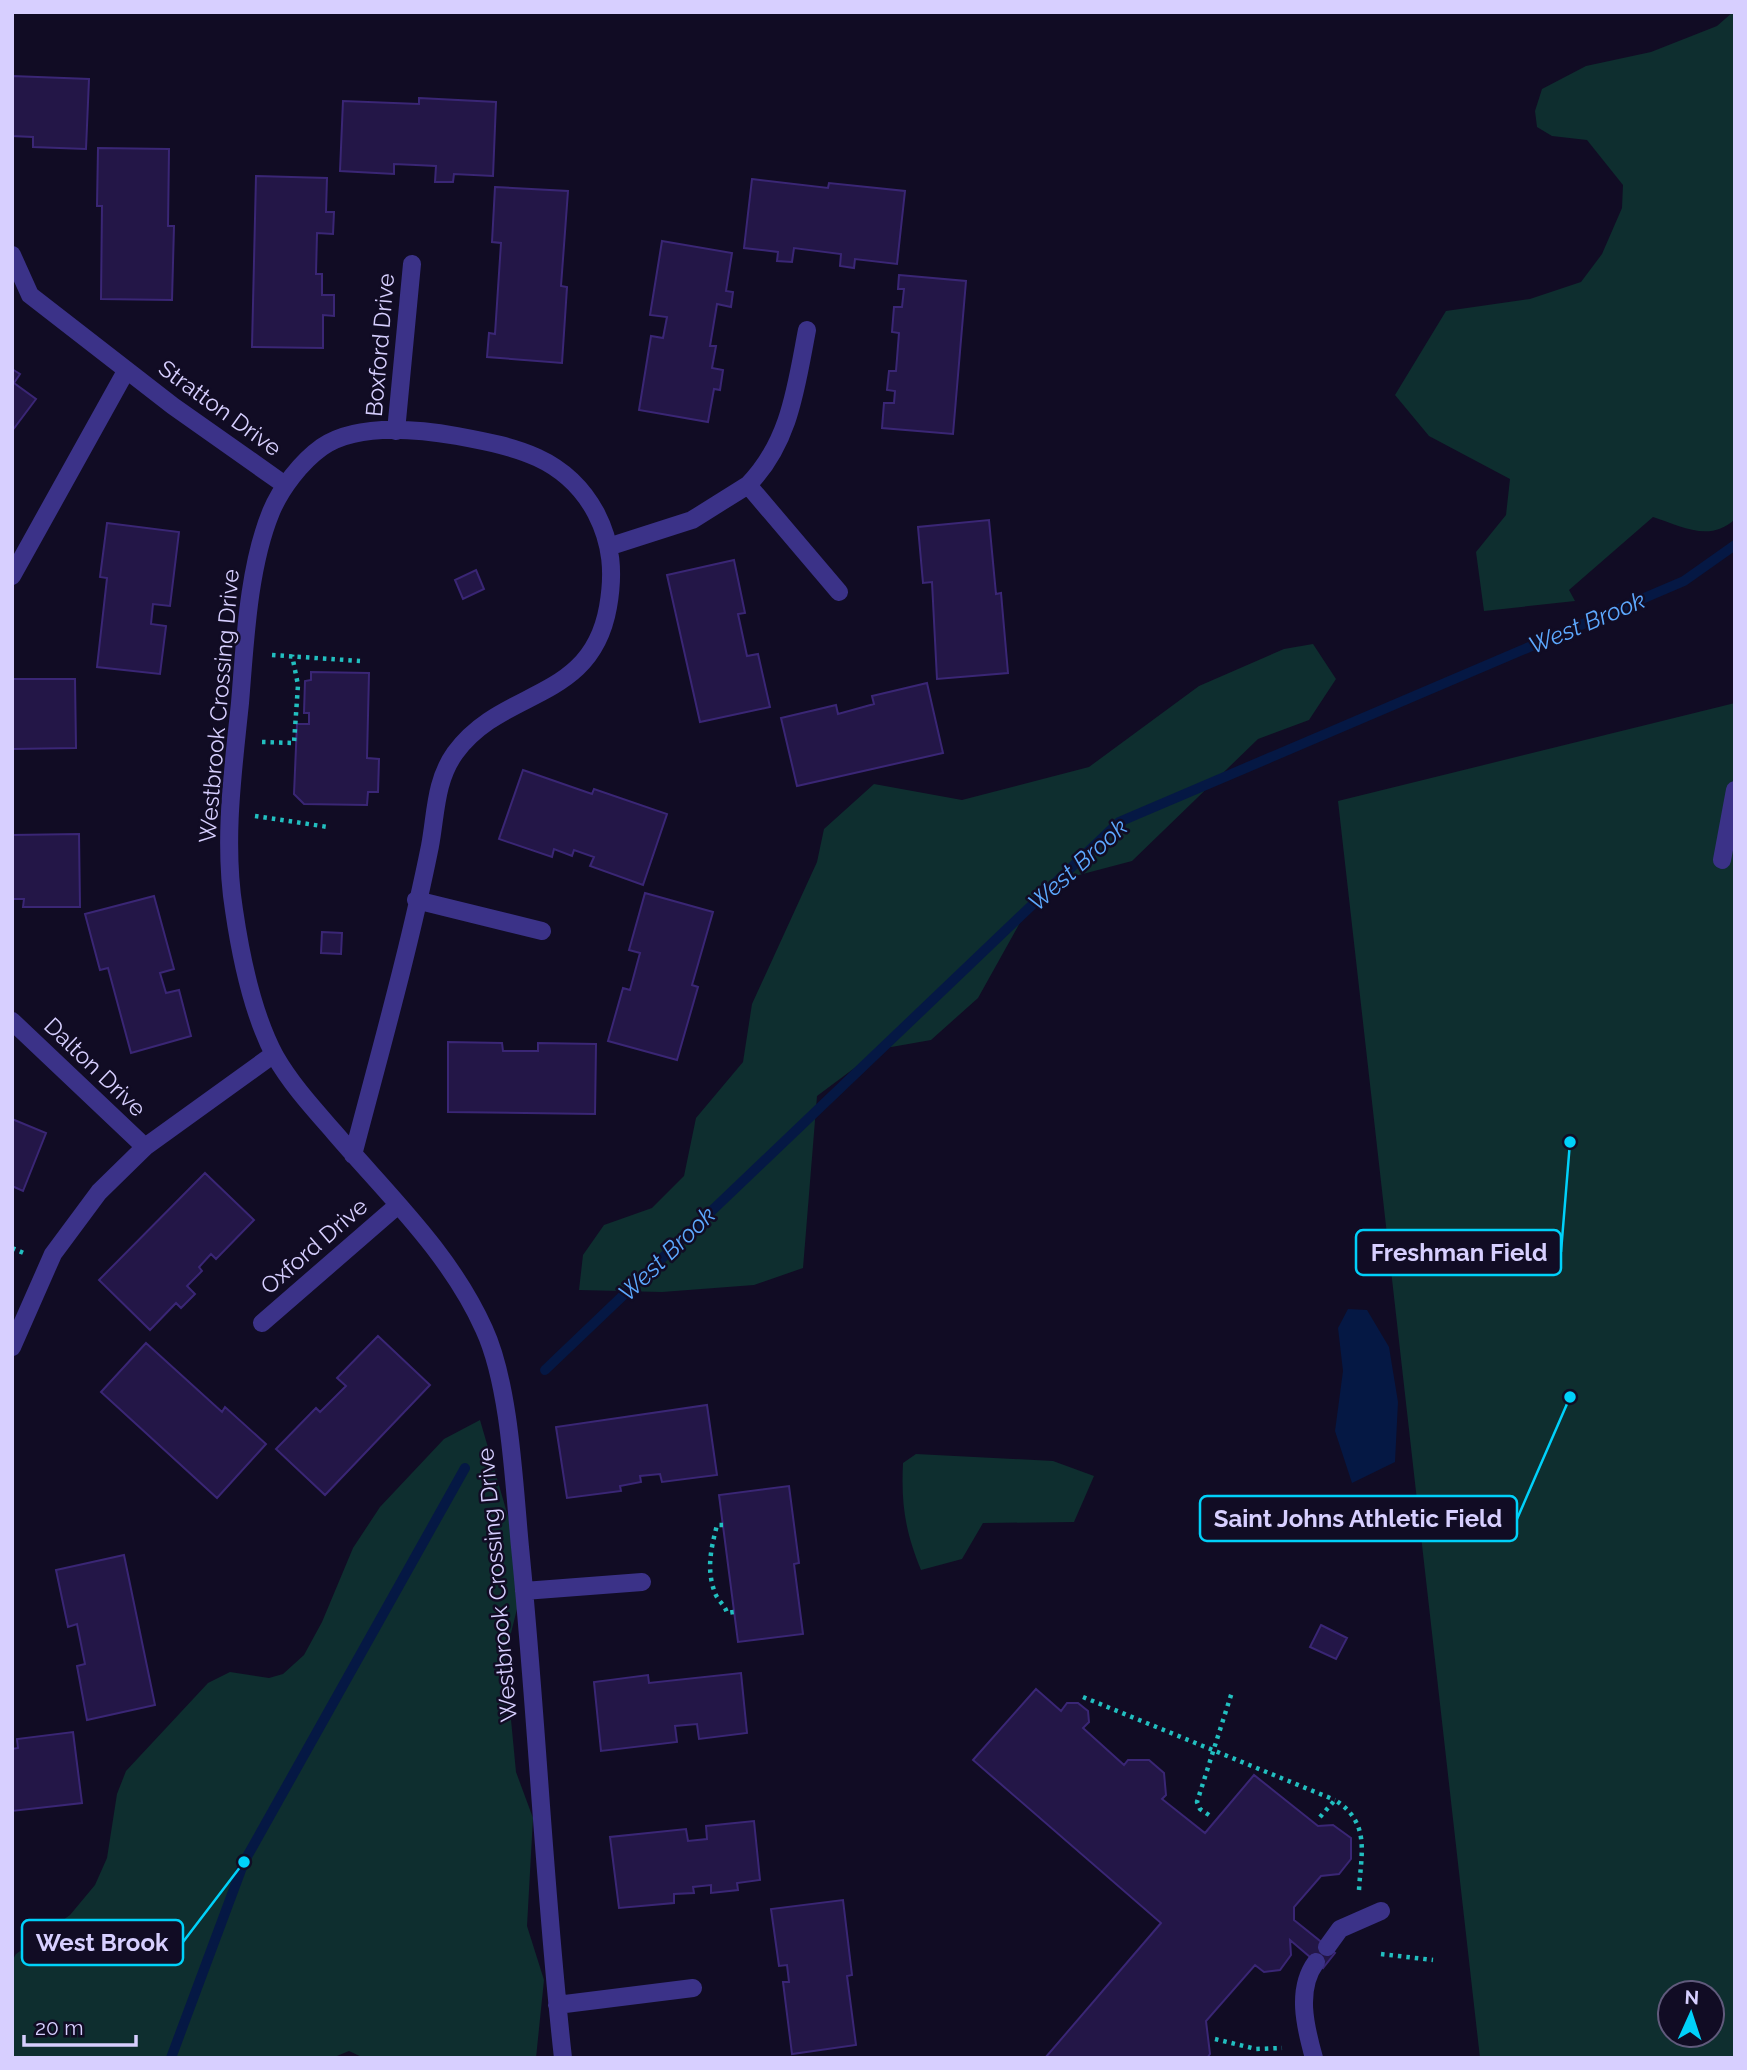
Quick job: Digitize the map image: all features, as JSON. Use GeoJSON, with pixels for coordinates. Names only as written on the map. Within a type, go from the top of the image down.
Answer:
{"type":"FeatureCollection","features":[{"type":"Feature","properties":{"kind":"street","name":"Stratton Drive"},"geometry":{"type":"LineString","coordinates":[[12,256],[30,295],[127,371],[285,485]]}},
{"type":"Feature","properties":{"kind":"street","name":"Boxford Drive"},"geometry":{"type":"LineString","coordinates":[[396,430],[412,264]]}},
{"type":"Feature","properties":{"kind":"street"},"geometry":{"type":"LineString","coordinates":[[611,546],[692,520],[748,485],[767,466],[794,401],[807,330]]}},
{"type":"Feature","properties":{"kind":"street","name":"Stratton Drive"},"geometry":{"type":"LineString","coordinates":[[12,576],[127,371]]}},
{"type":"Feature","properties":{"kind":"street","name":"Westbrook Crossing Drive"},"geometry":{"type":"LineString","coordinates":[[353,1155],[430,844],[437,793],[446,770],[466,741],[496,716],[555,686],[584,664],[603,633],[611,590],[611,546],[584,494],[565,472],[542,459],[451,435],[396,430],[366,433],[322,447],[285,485],[271,513],[258,557],[245,651],[229,838],[233,905],[245,967],[258,1014],[274,1054],[300,1094],[445,1261],[487,1334],[496,1367],[512,1465],[563,2058]]}},
{"type":"Feature","properties":{"kind":"street"},"geometry":{"type":"LineString","coordinates":[[748,485],[839,592]]}},
{"type":"Feature","properties":{"kind":"street"},"geometry":{"type":"LineString","coordinates":[[1722,860],[1735,790]]}},
{"type":"Feature","properties":{"kind":"street"},"geometry":{"type":"LineString","coordinates":[[416,900],[542,931]]}},
{"type":"Feature","properties":{"kind":"street","name":"Dalton Drive"},"geometry":{"type":"LineString","coordinates":[[12,1021],[145,1147]]}},
{"type":"Feature","properties":{"kind":"street","name":"Dalton Drive"},"geometry":{"type":"LineString","coordinates":[[12,1347],[53,1254],[99,1192],[145,1147],[274,1054]]}},
{"type":"Feature","properties":{"kind":"street","name":"Oxford Drive"},"geometry":{"type":"LineString","coordinates":[[262,1323],[398,1205]]}},
{"type":"Feature","properties":{"kind":"street"},"geometry":{"type":"LineString","coordinates":[[524,1591],[642,1582]]}},
{"type":"Feature","properties":{"kind":"street"},"geometry":{"type":"LineString","coordinates":[[1327,1947],[1340,1929],[1381,1910]]}},
{"type":"Feature","properties":{"kind":"street"},"geometry":{"type":"LineString","coordinates":[[1314,2058],[1305,2026],[1304,1977],[1316,1962]]}},
{"type":"Feature","properties":{"kind":"street"},"geometry":{"type":"LineString","coordinates":[[557,2005],[693,1988]]}},
{"type":"Feature","properties":{"kind":"path"},"geometry":{"type":"LineString","coordinates":[[267,655],[360,661]]}},
{"type":"Feature","properties":{"kind":"path"},"geometry":{"type":"LineString","coordinates":[[257,741],[294,743],[298,685],[292,655]]}},
{"type":"Feature","properties":{"kind":"path"},"geometry":{"type":"LineString","coordinates":[[251,816],[328,827]]}},
{"type":"Feature","properties":{"kind":"path"},"geometry":{"type":"LineString","coordinates":[[723,1525],[717,1525],[710,1547],[709,1574],[727,1613],[734,1612]]}},
{"type":"Feature","properties":{"kind":"path"},"geometry":{"type":"LineString","coordinates":[[1209,1815],[1200,1809],[1197,1802],[1232,1692]]}},
{"type":"Feature","properties":{"kind":"path"},"geometry":{"type":"LineString","coordinates":[[1083,1697],[1349,1808],[1362,1830],[1358,1902]]}},
{"type":"Feature","properties":{"kind":"path"},"geometry":{"type":"LineString","coordinates":[[1320,1817],[1335,1800]]}},
{"type":"Feature","properties":{"kind":"path"},"geometry":{"type":"LineString","coordinates":[[1381,1954],[1433,1960]]}},
{"type":"Feature","properties":{"kind":"path"},"geometry":{"type":"LineString","coordinates":[[1215,2039],[1256,2049],[1286,2047]]}},
{"type":"Feature","properties":{"kind":"green space"},"geometry":{"type":"Polygon","coordinates":[[[1733,12],[1735,519],[1716,530],[1705,531],[1685,528],[1653,517],[1569,590],[1575,601],[1484,611],[1476,552],[1506,515],[1510,479],[1429,436],[1395,395],[1446,311],[1530,299],[1581,282],[1602,254],[1622,208],[1623,185],[1587,140],[1552,136],[1537,127],[1535,111],[1542,89],[1586,66],[1651,52],[1717,26],[1733,12]]]}},
{"type":"Feature","properties":{"kind":"green space"},"geometry":{"type":"Polygon","coordinates":[[[1313,644],[1336,679],[1309,720],[1258,739],[1132,861],[1041,885],[978,998],[931,1040],[880,1049],[817,1096],[803,1268],[754,1285],[662,1292],[579,1290],[583,1255],[604,1225],[652,1208],[684,1176],[696,1118],[743,1062],[752,1004],[817,862],[824,829],[874,784],[962,800],[1089,767],[1199,686],[1284,649],[1313,644]]]}},
{"type":"Feature","properties":{"kind":"green space"},"geometry":{"type":"Polygon","coordinates":[[[1735,703],[1735,2058],[1480,2058],[1338,801],[1735,703]]]}},
{"type":"Feature","properties":{"kind":"green space"},"geometry":{"type":"Polygon","coordinates":[[[480,1420],[516,1544],[518,1605],[505,1657],[516,1772],[533,1818],[527,1926],[544,1980],[536,2058],[364,2058],[349,2051],[332,2058],[12,2058],[12,1961],[16,1954],[70,1915],[95,1885],[107,1858],[117,1794],[126,1771],[208,1683],[230,1672],[269,1678],[283,1674],[304,1655],[322,1622],[353,1548],[380,1507],[444,1439],[480,1420]]]}},
{"type":"Feature","properties":{"kind":"green space"},"geometry":{"type":"Polygon","coordinates":[[[916,1454],[1053,1461],[1094,1476],[1074,1522],[983,1523],[962,1559],[921,1570],[905,1517],[903,1492],[903,1463],[916,1454]]]}},
{"type":"Feature","properties":{"kind":"water"},"geometry":{"type":"Polygon","coordinates":[[[1348,1309],[1367,1310],[1389,1347],[1398,1402],[1395,1462],[1352,1483],[1335,1431],[1343,1371],[1338,1328],[1348,1309]]]}},
{"type":"Feature","properties":{"kind":"building"},"geometry":{"type":"Polygon","coordinates":[[[12,76],[89,79],[86,149],[33,147],[33,137],[12,136],[12,76]]]}},
{"type":"Feature","properties":{"kind":"building"},"geometry":{"type":"Polygon","coordinates":[[[419,98],[496,102],[493,176],[454,174],[453,182],[435,182],[436,166],[394,164],[394,174],[340,171],[343,101],[419,104],[419,98]]]}},
{"type":"Feature","properties":{"kind":"building"},"geometry":{"type":"Polygon","coordinates":[[[98,148],[169,149],[168,226],[174,226],[172,300],[101,299],[102,206],[97,206],[98,148]]]}},
{"type":"Feature","properties":{"kind":"building"},"geometry":{"type":"Polygon","coordinates":[[[256,176],[327,178],[326,212],[334,212],[333,234],[317,233],[316,274],[322,274],[322,295],[334,295],[334,316],[323,315],[323,348],[252,347],[256,176]]]}},
{"type":"Feature","properties":{"kind":"building"},"geometry":{"type":"Polygon","coordinates":[[[752,179],[828,188],[829,183],[905,191],[897,264],[855,259],[854,268],[840,266],[841,254],[794,248],[792,262],[777,261],[778,252],[744,248],[752,179]]]}},
{"type":"Feature","properties":{"kind":"building"},"geometry":{"type":"Polygon","coordinates":[[[495,187],[568,191],[561,286],[567,287],[562,363],[487,357],[489,333],[495,334],[501,243],[492,242],[495,187]]]}},
{"type":"Feature","properties":{"kind":"building"},"geometry":{"type":"Polygon","coordinates":[[[662,241],[732,253],[726,291],[733,292],[731,307],[717,304],[710,346],[716,346],[712,368],[723,370],[720,390],[714,389],[708,422],[639,410],[651,336],[663,338],[667,317],[650,315],[662,241]]]}},
{"type":"Feature","properties":{"kind":"building"},"geometry":{"type":"Polygon","coordinates":[[[899,275],[966,281],[953,434],[882,428],[884,403],[894,403],[895,391],[887,390],[889,371],[896,371],[899,333],[892,332],[894,307],[902,307],[904,289],[898,289],[899,275]]]}},
{"type":"Feature","properties":{"kind":"building"},"geometry":{"type":"Polygon","coordinates":[[[12,369],[20,374],[14,383],[36,399],[12,431],[12,369]]]}},
{"type":"Feature","properties":{"kind":"building"},"geometry":{"type":"Polygon","coordinates":[[[989,520],[996,594],[1001,593],[1008,673],[937,679],[932,582],[923,583],[918,527],[989,520]]]}},
{"type":"Feature","properties":{"kind":"building"},"geometry":{"type":"Polygon","coordinates":[[[107,523],[179,532],[170,606],[153,604],[151,624],[166,626],[160,674],[97,667],[107,578],[100,577],[107,523]]]}},
{"type":"Feature","properties":{"kind":"building"},"geometry":{"type":"Polygon","coordinates":[[[734,560],[745,613],[738,614],[747,656],[758,654],[770,707],[700,722],[667,575],[734,560]]]}},
{"type":"Feature","properties":{"kind":"building"},"geometry":{"type":"Polygon","coordinates":[[[476,570],[484,589],[463,599],[455,580],[476,570]]]}},
{"type":"Feature","properties":{"kind":"building"},"geometry":{"type":"Polygon","coordinates":[[[311,672],[369,673],[367,758],[379,759],[378,792],[368,792],[367,805],[304,804],[294,794],[297,724],[309,724],[309,713],[304,713],[305,681],[311,680],[311,672]]]}},
{"type":"Feature","properties":{"kind":"building"},"geometry":{"type":"Polygon","coordinates":[[[12,679],[75,679],[76,748],[12,749],[12,679]]]}},
{"type":"Feature","properties":{"kind":"building"},"geometry":{"type":"Polygon","coordinates":[[[927,683],[943,753],[797,786],[781,718],[836,705],[838,714],[874,704],[872,696],[927,683]]]}},
{"type":"Feature","properties":{"kind":"building"},"geometry":{"type":"Polygon","coordinates":[[[523,770],[592,794],[594,789],[667,814],[643,885],[590,866],[594,857],[574,850],[572,856],[554,849],[552,857],[499,839],[523,770]]]}},
{"type":"Feature","properties":{"kind":"building"},"geometry":{"type":"Polygon","coordinates":[[[79,834],[80,907],[23,907],[24,899],[12,899],[12,835],[79,834]]]}},
{"type":"Feature","properties":{"kind":"building"},"geometry":{"type":"Polygon","coordinates":[[[645,893],[713,912],[692,985],[698,987],[677,1060],[608,1041],[623,988],[630,990],[640,953],[629,950],[645,893]]]}},
{"type":"Feature","properties":{"kind":"building"},"geometry":{"type":"Polygon","coordinates":[[[154,896],[174,969],[160,973],[166,993],[179,990],[191,1036],[131,1053],[108,968],[100,970],[85,914],[154,896]]]}},
{"type":"Feature","properties":{"kind":"building"},"geometry":{"type":"Polygon","coordinates":[[[322,932],[342,933],[341,954],[321,953],[322,932]]]}},
{"type":"Feature","properties":{"kind":"building"},"geometry":{"type":"Polygon","coordinates":[[[448,1042],[502,1043],[503,1051],[538,1051],[538,1043],[596,1044],[595,1114],[448,1112],[448,1042]]]}},
{"type":"Feature","properties":{"kind":"building"},"geometry":{"type":"Polygon","coordinates":[[[12,1119],[46,1133],[23,1191],[12,1186],[12,1119]]]}},
{"type":"Feature","properties":{"kind":"building"},"geometry":{"type":"Polygon","coordinates":[[[205,1173],[254,1220],[216,1259],[211,1254],[199,1267],[202,1271],[187,1286],[195,1294],[181,1308],[176,1303],[150,1330],[99,1280],[205,1173]]]}},
{"type":"Feature","properties":{"kind":"building"},"geometry":{"type":"Polygon","coordinates":[[[378,1336],[430,1385],[325,1495],[276,1449],[316,1408],[320,1412],[346,1386],[337,1378],[378,1336]]]}},
{"type":"Feature","properties":{"kind":"building"},"geometry":{"type":"Polygon","coordinates":[[[146,1343],[222,1412],[225,1407],[266,1444],[217,1498],[101,1392],[146,1343]]]}},
{"type":"Feature","properties":{"kind":"building"},"geometry":{"type":"Polygon","coordinates":[[[707,1405],[717,1475],[662,1482],[660,1474],[640,1476],[641,1482],[620,1486],[621,1491],[567,1498],[556,1427],[707,1405]]]}},
{"type":"Feature","properties":{"kind":"building"},"geometry":{"type":"Polygon","coordinates":[[[789,1486],[799,1563],[794,1564],[803,1634],[738,1642],[719,1495],[789,1486]]]}},
{"type":"Feature","properties":{"kind":"building"},"geometry":{"type":"Polygon","coordinates":[[[124,1555],[155,1705],[87,1720],[77,1666],[85,1664],[77,1624],[68,1627],[56,1570],[124,1555]]]}},
{"type":"Feature","properties":{"kind":"building"},"geometry":{"type":"Polygon","coordinates":[[[1321,1625],[1347,1638],[1336,1659],[1310,1647],[1321,1625]]]}},
{"type":"Feature","properties":{"kind":"building"},"geometry":{"type":"Polygon","coordinates":[[[741,1673],[747,1733],[699,1739],[697,1724],[675,1726],[677,1742],[601,1751],[594,1682],[648,1675],[649,1683],[741,1673]]]}},
{"type":"Feature","properties":{"kind":"building"},"geometry":{"type":"Polygon","coordinates":[[[1036,1689],[1061,1711],[1067,1703],[1078,1703],[1088,1711],[1089,1722],[1083,1728],[1124,1765],[1128,1760],[1149,1760],[1164,1773],[1166,1795],[1162,1799],[1205,1833],[1254,1775],[1318,1826],[1333,1825],[1351,1838],[1351,1859],[1339,1874],[1321,1876],[1294,1907],[1294,1920],[1335,1953],[1323,1968],[1290,1940],[1291,1955],[1280,1970],[1264,1972],[1255,1965],[1206,2021],[1210,2054],[1207,2058],[1045,2058],[1161,1923],[973,1760],[1036,1689]]]}},
{"type":"Feature","properties":{"kind":"building"},"geometry":{"type":"Polygon","coordinates":[[[73,1732],[82,1803],[12,1811],[12,1749],[18,1748],[17,1739],[73,1732]]]}},
{"type":"Feature","properties":{"kind":"building"},"geometry":{"type":"Polygon","coordinates":[[[754,1821],[760,1880],[737,1883],[738,1890],[711,1893],[711,1885],[693,1887],[694,1893],[674,1894],[674,1903],[619,1908],[610,1837],[686,1829],[688,1841],[707,1839],[706,1826],[754,1821]]]}},
{"type":"Feature","properties":{"kind":"building"},"geometry":{"type":"Polygon","coordinates":[[[843,1900],[852,1975],[847,1976],[856,2045],[792,2054],[783,1982],[789,1982],[787,1965],[779,1966],[771,1909],[843,1900]]]}},
{"type":"Feature","properties":{"kind":"waterway","name":"West Brook"},"geometry":{"type":"LineString","coordinates":[[545,1370],[1119,822],[1684,581],[1735,545]]}},
{"type":"Feature","properties":{"kind":"waterway","name":"West Brook"},"geometry":{"type":"LineString","coordinates":[[171,2058],[244,1862],[465,1468]]}},
{"type":"Feature","properties":{"kind":"place","name":"Freshman Field"},"geometry":{"type":"Point","coordinates":[1570,1142]}},
{"type":"Feature","properties":{"kind":"place","name":"Saint Johns Athletic Field"},"geometry":{"type":"Point","coordinates":[1570,1397]}},
{"type":"Feature","properties":{"kind":"place","name":"West Brook"},"geometry":{"type":"Point","coordinates":[244,1862]}}]}
